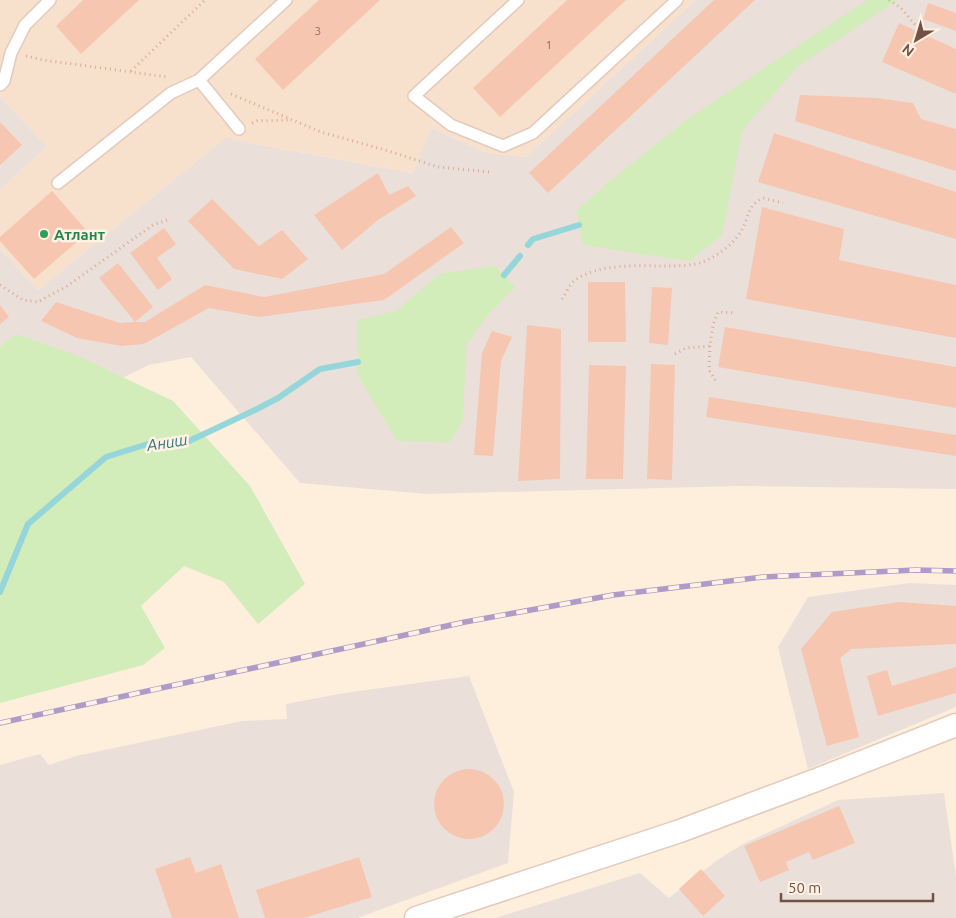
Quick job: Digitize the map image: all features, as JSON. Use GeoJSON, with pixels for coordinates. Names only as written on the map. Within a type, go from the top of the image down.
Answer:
{"type":"FeatureCollection","features":[{"type":"Feature","properties":{"kind":"street"},"geometry":{"type":"LineString","coordinates":[[416,918],[680,831],[956,725]]}},
{"type":"Feature","properties":{"kind":"lane"},"geometry":{"type":"LineString","coordinates":[[0,86],[4,81],[11,53],[25,25],[50,0]]}},
{"type":"Feature","properties":{"kind":"lane"},"geometry":{"type":"LineString","coordinates":[[58,184],[171,93],[199,80],[286,0]]}},
{"type":"Feature","properties":{"kind":"lane"},"geometry":{"type":"LineString","coordinates":[[518,0],[414,96],[451,125],[503,146],[533,133],[677,0]]}},
{"type":"Feature","properties":{"kind":"lane"},"geometry":{"type":"LineString","coordinates":[[199,80],[239,129]]}},
{"type":"Feature","properties":{"kind":"path"},"geometry":{"type":"LineString","coordinates":[[130,72],[205,0]]}},
{"type":"Feature","properties":{"kind":"path"},"geometry":{"type":"LineString","coordinates":[[889,0],[901,8],[916,26]]}},
{"type":"Feature","properties":{"kind":"path"},"geometry":{"type":"LineString","coordinates":[[11,53],[43,60],[199,80],[320,132],[438,167],[490,172]]}},
{"type":"Feature","properties":{"kind":"path"},"geometry":{"type":"LineString","coordinates":[[239,129],[256,121],[294,120]]}},
{"type":"Feature","properties":{"kind":"path"},"geometry":{"type":"LineString","coordinates":[[562,299],[574,281],[594,271],[629,266],[679,266],[702,262],[734,242],[742,230],[755,202],[763,198],[783,203]]}},
{"type":"Feature","properties":{"kind":"path"},"geometry":{"type":"LineString","coordinates":[[0,285],[23,300],[38,302],[68,286],[153,225],[170,219]]}},
{"type":"Feature","properties":{"kind":"path"},"geometry":{"type":"LineString","coordinates":[[717,383],[709,370],[710,346],[714,325],[718,312],[735,313]]}},
{"type":"Feature","properties":{"kind":"path"},"geometry":{"type":"LineString","coordinates":[[675,354],[686,348],[710,346]]}},
{"type":"Feature","properties":{"kind":"shaded area"},"geometry":{"type":"Polygon","coordinates":[[[0,0],[695,0],[526,157],[487,153],[431,128],[414,173],[225,138],[38,290],[0,249],[0,190],[47,147],[0,96],[0,0]]]}},
{"type":"Feature","properties":{"kind":"shaded area"},"geometry":{"type":"Polygon","coordinates":[[[695,0],[956,0],[956,489],[738,486],[427,494],[300,483],[191,357],[149,365],[0,437],[0,249],[38,290],[225,138],[413,173],[431,128],[487,153],[526,157],[695,0]]]}},
{"type":"Feature","properties":{"kind":"shaded area"},"geometry":{"type":"Polygon","coordinates":[[[0,96],[47,147],[0,190],[0,96]]]}},
{"type":"Feature","properties":{"kind":"shaded area"},"geometry":{"type":"Polygon","coordinates":[[[909,583],[956,585],[956,707],[808,769],[778,647],[808,597],[909,583]]]}},
{"type":"Feature","properties":{"kind":"shaded area"},"geometry":{"type":"Polygon","coordinates":[[[469,676],[514,792],[508,863],[357,918],[0,918],[0,765],[40,754],[49,765],[76,756],[242,721],[287,719],[286,704],[344,693],[469,676]]]}},
{"type":"Feature","properties":{"kind":"shaded area"},"geometry":{"type":"Polygon","coordinates":[[[944,793],[956,876],[956,918],[495,918],[640,873],[669,898],[716,861],[743,844],[838,800],[944,793]]]}},
{"type":"Feature","properties":{"kind":"green space"},"geometry":{"type":"Polygon","coordinates":[[[867,0],[897,0],[796,68],[742,131],[722,235],[689,261],[583,245],[576,211],[611,180],[689,118],[867,0]]]}},
{"type":"Feature","properties":{"kind":"green space"},"geometry":{"type":"Polygon","coordinates":[[[495,266],[515,287],[487,316],[466,345],[463,420],[450,442],[397,441],[358,376],[358,320],[396,311],[440,274],[495,266]]]}},
{"type":"Feature","properties":{"kind":"green space"},"geometry":{"type":"Polygon","coordinates":[[[16,334],[78,356],[173,401],[250,486],[305,584],[258,624],[224,582],[184,566],[141,606],[165,648],[143,665],[0,703],[0,347],[16,334]]]}},
{"type":"Feature","properties":{"kind":"building"},"geometry":{"type":"Polygon","coordinates":[[[83,0],[139,0],[81,54],[56,26],[83,0]]]}},
{"type":"Feature","properties":{"kind":"building"},"geometry":{"type":"Polygon","coordinates":[[[319,0],[380,0],[283,90],[255,59],[319,0]]]}},
{"type":"Feature","properties":{"kind":"building"},"geometry":{"type":"Polygon","coordinates":[[[567,0],[626,0],[500,117],[473,88],[567,0]]]}},
{"type":"Feature","properties":{"kind":"building"},"geometry":{"type":"Polygon","coordinates":[[[714,0],[755,0],[548,193],[529,173],[714,0]]]}},
{"type":"Feature","properties":{"kind":"building"},"geometry":{"type":"Polygon","coordinates":[[[928,3],[956,13],[956,31],[923,19],[928,3]]]}},
{"type":"Feature","properties":{"kind":"building"},"geometry":{"type":"Polygon","coordinates":[[[899,23],[956,49],[956,94],[882,62],[899,23]]]}},
{"type":"Feature","properties":{"kind":"building"},"geometry":{"type":"Polygon","coordinates":[[[800,95],[877,98],[913,103],[921,119],[956,129],[956,171],[795,121],[800,95]]]}},
{"type":"Feature","properties":{"kind":"building"},"geometry":{"type":"Polygon","coordinates":[[[0,122],[22,145],[0,165],[0,122]]]}},
{"type":"Feature","properties":{"kind":"building"},"geometry":{"type":"Polygon","coordinates":[[[774,133],[956,192],[956,239],[758,182],[774,133]]]}},
{"type":"Feature","properties":{"kind":"building"},"geometry":{"type":"Polygon","coordinates":[[[378,173],[389,195],[408,186],[416,196],[378,220],[342,250],[314,215],[378,173]]]}},
{"type":"Feature","properties":{"kind":"building","name":"Атлант"},"geometry":{"type":"Polygon","coordinates":[[[52,191],[88,232],[34,279],[0,241],[0,237],[52,191]]]}},
{"type":"Feature","properties":{"kind":"building"},"geometry":{"type":"Polygon","coordinates":[[[212,199],[259,246],[282,230],[308,259],[282,279],[234,269],[188,221],[212,199]]]}},
{"type":"Feature","properties":{"kind":"building"},"geometry":{"type":"Polygon","coordinates":[[[762,207],[844,229],[839,260],[956,285],[956,338],[746,299],[762,207]]]}},
{"type":"Feature","properties":{"kind":"building"},"geometry":{"type":"Polygon","coordinates":[[[451,227],[464,243],[384,300],[259,317],[209,308],[144,344],[121,346],[77,338],[41,321],[56,302],[120,323],[145,322],[205,285],[264,297],[384,274],[451,227]]]}},
{"type":"Feature","properties":{"kind":"building"},"geometry":{"type":"Polygon","coordinates":[[[164,228],[176,244],[157,258],[172,279],[158,290],[130,253],[164,228]]]}},
{"type":"Feature","properties":{"kind":"building"},"geometry":{"type":"Polygon","coordinates":[[[118,263],[153,307],[135,322],[99,278],[118,263]]]}},
{"type":"Feature","properties":{"kind":"building"},"geometry":{"type":"Polygon","coordinates":[[[588,282],[625,282],[626,342],[588,342],[588,282]]]}},
{"type":"Feature","properties":{"kind":"building"},"geometry":{"type":"Polygon","coordinates":[[[652,287],[672,288],[668,345],[649,343],[652,287]]]}},
{"type":"Feature","properties":{"kind":"building"},"geometry":{"type":"Polygon","coordinates":[[[0,305],[9,317],[0,324],[0,305]]]}},
{"type":"Feature","properties":{"kind":"building"},"geometry":{"type":"Polygon","coordinates":[[[527,325],[561,329],[560,479],[518,481],[527,325]]]}},
{"type":"Feature","properties":{"kind":"building"},"geometry":{"type":"Polygon","coordinates":[[[725,327],[956,367],[956,408],[718,367],[725,327]]]}},
{"type":"Feature","properties":{"kind":"building"},"geometry":{"type":"Polygon","coordinates":[[[492,331],[512,337],[501,361],[493,456],[474,455],[482,353],[492,331]]]}},
{"type":"Feature","properties":{"kind":"building"},"geometry":{"type":"Polygon","coordinates":[[[651,364],[675,365],[672,480],[647,479],[651,364]]]}},
{"type":"Feature","properties":{"kind":"building"},"geometry":{"type":"Polygon","coordinates":[[[589,365],[626,366],[623,479],[586,479],[589,365]]]}},
{"type":"Feature","properties":{"kind":"building"},"geometry":{"type":"Polygon","coordinates":[[[709,397],[956,435],[956,456],[706,417],[709,397]]]}},
{"type":"Feature","properties":{"kind":"building"},"geometry":{"type":"Polygon","coordinates":[[[899,602],[956,606],[956,644],[851,649],[840,658],[859,737],[827,746],[801,649],[832,612],[899,602]]]}},
{"type":"Feature","properties":{"kind":"building"},"geometry":{"type":"Polygon","coordinates":[[[956,667],[956,693],[878,716],[867,676],[887,670],[892,686],[956,667]]]}},
{"type":"Feature","properties":{"kind":"building"},"geometry":{"type":"Polygon","coordinates":[[[469,769],[482,772],[494,779],[501,791],[504,804],[501,817],[494,829],[482,836],[469,839],[456,836],[444,829],[437,817],[434,804],[437,791],[444,779],[456,772],[469,769]]]}},
{"type":"Feature","properties":{"kind":"building"},"geometry":{"type":"Polygon","coordinates":[[[839,806],[855,843],[813,860],[809,852],[786,862],[789,870],[760,882],[744,846],[839,806]]]}},
{"type":"Feature","properties":{"kind":"building"},"geometry":{"type":"Polygon","coordinates":[[[190,857],[196,873],[221,864],[239,918],[172,918],[155,869],[190,857]]]}},
{"type":"Feature","properties":{"kind":"building"},"geometry":{"type":"Polygon","coordinates":[[[359,857],[372,897],[304,918],[265,918],[256,890],[359,857]]]}},
{"type":"Feature","properties":{"kind":"building"},"geometry":{"type":"Polygon","coordinates":[[[701,869],[725,896],[703,916],[679,889],[701,869]]]}},
{"type":"Feature","properties":{"kind":"waterway","name":"Аниш"},"geometry":{"type":"LineString","coordinates":[[528,245],[533,239],[579,225]]}},
{"type":"Feature","properties":{"kind":"waterway","name":"Аниш"},"geometry":{"type":"LineString","coordinates":[[504,275],[520,256]]}},
{"type":"Feature","properties":{"kind":"waterway","name":"Аниш"},"geometry":{"type":"LineString","coordinates":[[0,592],[28,524],[106,457],[151,443],[187,442],[278,398],[320,369],[358,362]]}},
{"type":"Feature","properties":{"kind":"railway"},"geometry":{"type":"LineString","coordinates":[[0,723],[465,622],[613,595],[763,577],[916,570],[956,571]]}},
{"type":"Feature","properties":{"kind":"place","name":"Атлант"},"geometry":{"type":"Point","coordinates":[44,234]}}]}
